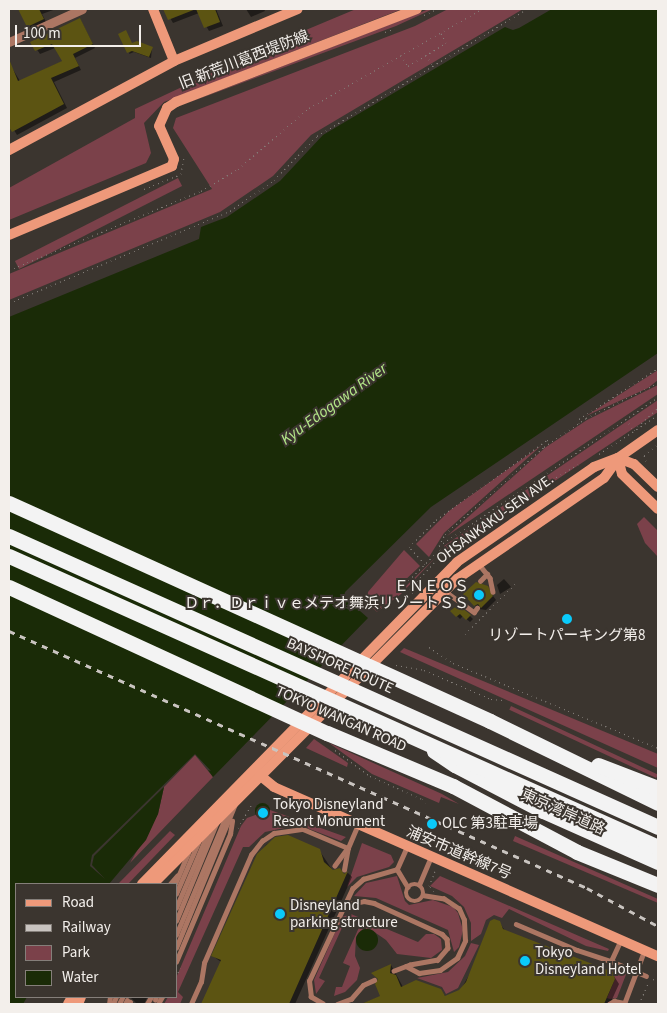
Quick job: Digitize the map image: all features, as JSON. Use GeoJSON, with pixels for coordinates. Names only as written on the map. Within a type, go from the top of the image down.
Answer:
{"type":"FeatureCollection","features":[{"type":"Feature","properties":{"kind":"highway"},"geometry":{"type":"LineString","coordinates":[[9,503],[490,721],[528,733],[658,793]]}},
{"type":"Feature","properties":{"kind":"highway","name":"BAYSHORE ROUTE"},"geometry":{"type":"LineString","coordinates":[[9,536],[658,827]]}},
{"type":"Feature","properties":{"kind":"highway"},"geometry":{"type":"LineString","coordinates":[[9,556],[658,847]]}},
{"type":"Feature","properties":{"kind":"highway","name":"TOKYO WANGAN ROAD"},"geometry":{"type":"LineString","coordinates":[[9,587],[327,733],[454,786],[577,852],[658,885]]}},
{"type":"Feature","properties":{"kind":"highway"},"geometry":{"type":"LineString","coordinates":[[422,742],[455,765],[535,807],[658,862]]}},
{"type":"Feature","properties":{"kind":"highway","name":"東京湾岸道路"},"geometry":{"type":"LineString","coordinates":[[454,786],[658,872]]}},
{"type":"Feature","properties":{"kind":"street"},"geometry":{"type":"LineString","coordinates":[[9,42],[82,9]]}},
{"type":"Feature","properties":{"kind":"street"},"geometry":{"type":"LineString","coordinates":[[153,9],[174,61]]}},
{"type":"Feature","properties":{"kind":"street"},"geometry":{"type":"LineString","coordinates":[[9,150],[174,61],[298,9]]}},
{"type":"Feature","properties":{"kind":"street","name":"旧 新荒川葛西堤防線"},"geometry":{"type":"LineString","coordinates":[[9,235],[172,166],[174,159],[159,126],[167,108],[176,102],[419,13]]}},
{"type":"Feature","properties":{"kind":"street","name":"OHSANKAKU-SEN AVE."},"geometry":{"type":"LineString","coordinates":[[143,883],[253,768],[457,562],[594,467],[618,458],[658,430]]}},
{"type":"Feature","properties":{"kind":"street"},"geometry":{"type":"LineString","coordinates":[[618,458],[634,464],[658,487]]}},
{"type":"Feature","properties":{"kind":"street"},"geometry":{"type":"LineString","coordinates":[[618,458],[622,474],[658,509]]}},
{"type":"Feature","properties":{"kind":"street","name":"OHSANKAKU-SEN AVE."},"geometry":{"type":"LineString","coordinates":[[154,883],[445,591],[478,562],[604,478],[618,458]]}},
{"type":"Feature","properties":{"kind":"street","name":"浦安市道幹線7号"},"geometry":{"type":"LineString","coordinates":[[253,768],[260,777],[274,787],[658,956]]}},
{"type":"Feature","properties":{"kind":"lane"},"geometry":{"type":"LineString","coordinates":[[478,562],[488,576],[492,589]]}},
{"type":"Feature","properties":{"kind":"lane"},"geometry":{"type":"LineString","coordinates":[[482,582],[488,576]]}},
{"type":"Feature","properties":{"kind":"lane"},"geometry":{"type":"LineString","coordinates":[[445,591],[465,600],[474,607]]}},
{"type":"Feature","properties":{"kind":"lane"},"geometry":{"type":"LineString","coordinates":[[178,957],[230,834],[233,802]]}},
{"type":"Feature","properties":{"kind":"lane"},"geometry":{"type":"LineString","coordinates":[[178,930],[233,802]]}},
{"type":"Feature","properties":{"kind":"lane"},"geometry":{"type":"LineString","coordinates":[[178,915],[220,816]]}},
{"type":"Feature","properties":{"kind":"lane"},"geometry":{"type":"LineString","coordinates":[[178,943],[232,817]]}},
{"type":"Feature","properties":{"kind":"lane"},"geometry":{"type":"LineString","coordinates":[[178,903],[211,824]]}},
{"type":"Feature","properties":{"kind":"lane"},"geometry":{"type":"LineString","coordinates":[[335,866],[348,848],[358,825]]}},
{"type":"Feature","properties":{"kind":"lane"},"geometry":{"type":"LineString","coordinates":[[191,1004],[201,982],[204,963],[251,855],[262,841],[274,833],[298,828],[348,848]]}},
{"type":"Feature","properties":{"kind":"lane"},"geometry":{"type":"LineString","coordinates":[[178,889],[201,835]]}},
{"type":"Feature","properties":{"kind":"lane"},"geometry":{"type":"LineString","coordinates":[[176,883],[192,846]]}},
{"type":"Feature","properties":{"kind":"lane"},"geometry":{"type":"LineString","coordinates":[[323,1004],[311,997],[309,981],[344,905],[357,883],[397,869],[407,847]]}},
{"type":"Feature","properties":{"kind":"lane"},"geometry":{"type":"LineString","coordinates":[[344,870],[348,848]]}},
{"type":"Feature","properties":{"kind":"lane"},"geometry":{"type":"LineString","coordinates":[[424,896],[419,885],[431,857]]}},
{"type":"Feature","properties":{"kind":"lane"},"geometry":{"type":"LineString","coordinates":[[397,869],[408,887],[406,895],[412,902],[421,901],[424,896]]}},
{"type":"Feature","properties":{"kind":"lane"},"geometry":{"type":"LineString","coordinates":[[171,883],[180,874]]}},
{"type":"Feature","properties":{"kind":"lane"},"geometry":{"type":"LineString","coordinates":[[408,887],[419,885]]}},
{"type":"Feature","properties":{"kind":"lane"},"geometry":{"type":"LineString","coordinates":[[406,966],[420,972],[440,970],[457,958],[465,941],[464,920],[460,909],[444,899],[424,896]]}},
{"type":"Feature","properties":{"kind":"lane"},"geometry":{"type":"LineString","coordinates":[[344,905],[364,901],[374,903],[442,934],[447,939],[448,948],[438,960],[406,966],[394,971]]}},
{"type":"Feature","properties":{"kind":"lane"},"geometry":{"type":"LineString","coordinates":[[516,924],[646,976]]}},
{"type":"Feature","properties":{"kind":"lane"},"geometry":{"type":"LineString","coordinates":[[611,961],[622,939]]}},
{"type":"Feature","properties":{"kind":"lane"},"geometry":{"type":"LineString","coordinates":[[609,1004],[614,1001],[624,1004],[644,950]]}},
{"type":"Feature","properties":{"kind":"lane"},"geometry":{"type":"LineString","coordinates":[[337,1004],[351,999],[363,986],[374,980]]}},
{"type":"Feature","properties":{"kind":"lane"},"geometry":{"type":"LineString","coordinates":[[147,1004],[155,999]]}},
{"type":"Feature","properties":{"kind":"lane"},"geometry":{"type":"LineString","coordinates":[[111,1004],[125,1001]]}},
{"type":"Feature","properties":{"kind":"lane"},"geometry":{"type":"LineString","coordinates":[[119,1004],[125,1001]]}},
{"type":"Feature","properties":{"kind":"path"},"geometry":{"type":"LineString","coordinates":[[419,13],[437,9]]}},
{"type":"Feature","properties":{"kind":"path"},"geometry":{"type":"LineString","coordinates":[[9,270],[201,191],[238,169],[308,108],[482,9]]}},
{"type":"Feature","properties":{"kind":"path"},"geometry":{"type":"LineString","coordinates":[[9,303],[230,211],[274,180],[317,136],[433,64],[527,9]]}},
{"type":"Feature","properties":{"kind":"path"},"geometry":{"type":"LineString","coordinates":[[382,33],[399,27]]}},
{"type":"Feature","properties":{"kind":"path"},"geometry":{"type":"LineString","coordinates":[[401,55],[408,66],[446,43],[441,32]]}},
{"type":"Feature","properties":{"kind":"path"},"geometry":{"type":"LineString","coordinates":[[426,54],[433,64]]}},
{"type":"Feature","properties":{"kind":"path"},"geometry":{"type":"LineString","coordinates":[[137,192],[181,174],[185,161],[183,155]]}},
{"type":"Feature","properties":{"kind":"path"},"geometry":{"type":"LineString","coordinates":[[579,423],[579,419],[658,368]]}},
{"type":"Feature","properties":{"kind":"path"},"geometry":{"type":"LineString","coordinates":[[414,594],[410,589],[441,555],[440,547],[445,534],[553,441],[579,423],[658,383]]}},
{"type":"Feature","properties":{"kind":"path"},"geometry":{"type":"LineString","coordinates":[[405,584],[440,547],[658,397]]}},
{"type":"Feature","properties":{"kind":"path"},"geometry":{"type":"LineString","coordinates":[[622,439],[658,408]]}},
{"type":"Feature","properties":{"kind":"path"},"geometry":{"type":"LineString","coordinates":[[633,430],[658,415]]}},
{"type":"Feature","properties":{"kind":"path"},"geometry":{"type":"LineString","coordinates":[[626,419],[633,430]]}},
{"type":"Feature","properties":{"kind":"path"},"geometry":{"type":"LineString","coordinates":[[425,564],[409,547],[436,520],[547,440],[553,441]]}},
{"type":"Feature","properties":{"kind":"path"},"geometry":{"type":"LineString","coordinates":[[649,466],[644,455],[658,444]]}},
{"type":"Feature","properties":{"kind":"path"},"geometry":{"type":"LineString","coordinates":[[474,525],[579,464],[580,467]]}},
{"type":"Feature","properties":{"kind":"path"},"geometry":{"type":"LineString","coordinates":[[464,634],[515,584]]}},
{"type":"Feature","properties":{"kind":"path"},"geometry":{"type":"LineString","coordinates":[[429,647],[452,662],[658,748]]}},
{"type":"Feature","properties":{"kind":"path"},"geometry":{"type":"LineString","coordinates":[[491,699],[503,700]]}},
{"type":"Feature","properties":{"kind":"path"},"geometry":{"type":"LineString","coordinates":[[422,799],[425,803]]}},
{"type":"Feature","properties":{"kind":"path"},"geometry":{"type":"LineString","coordinates":[[639,1004],[651,978],[658,981]]}},
{"type":"Feature","properties":{"kind":"green space"},"geometry":{"type":"Polygon","coordinates":[[[356,9],[402,9],[164,102],[144,123],[151,153],[146,163],[9,220],[9,188],[135,118],[135,109],[282,40],[356,9]]]}},
{"type":"Feature","properties":{"kind":"green space"},"geometry":{"type":"Polygon","coordinates":[[[433,9],[396,26],[188,103],[433,9]]]}},
{"type":"Feature","properties":{"kind":"green space"},"geometry":{"type":"Polygon","coordinates":[[[448,9],[523,9],[311,135],[273,176],[220,212],[9,300],[9,274],[212,189],[173,128],[176,118],[415,26],[448,9]]]}},
{"type":"Feature","properties":{"kind":"green space"},"geometry":{"type":"Polygon","coordinates":[[[178,178],[182,186],[19,269],[15,261],[178,178]]]}},
{"type":"Feature","properties":{"kind":"green space"},"geometry":{"type":"Polygon","coordinates":[[[658,370],[658,380],[648,388],[586,416],[658,370]]]}},
{"type":"Feature","properties":{"kind":"green space"},"geometry":{"type":"Polygon","coordinates":[[[658,385],[658,394],[447,536],[546,447],[587,420],[658,385]]]}},
{"type":"Feature","properties":{"kind":"green space"},"geometry":{"type":"Polygon","coordinates":[[[658,400],[658,412],[447,553],[444,546],[658,400]]]}},
{"type":"Feature","properties":{"kind":"green space"},"geometry":{"type":"Polygon","coordinates":[[[542,445],[444,533],[429,557],[416,544],[449,511],[542,445]]]}},
{"type":"Feature","properties":{"kind":"green space"},"geometry":{"type":"Polygon","coordinates":[[[644,517],[658,531],[658,557],[645,543],[637,524],[644,517]]]}},
{"type":"Feature","properties":{"kind":"green space"},"geometry":{"type":"Polygon","coordinates":[[[404,550],[420,566],[402,583],[405,587],[435,558],[401,594],[377,612],[367,602],[368,592],[404,550]]]}},
{"type":"Feature","properties":{"kind":"green space"},"geometry":{"type":"Polygon","coordinates":[[[404,648],[658,754],[658,768],[400,652],[404,648]]]}},
{"type":"Feature","properties":{"kind":"green space"},"geometry":{"type":"Polygon","coordinates":[[[511,706],[658,774],[656,778],[509,710],[511,706]]]}},
{"type":"Feature","properties":{"kind":"green space"},"geometry":{"type":"Polygon","coordinates":[[[314,739],[348,763],[347,767],[306,748],[314,739]]]}},
{"type":"Feature","properties":{"kind":"green space"},"geometry":{"type":"Polygon","coordinates":[[[329,743],[442,794],[459,804],[441,797],[439,803],[372,774],[329,743]]]}},
{"type":"Feature","properties":{"kind":"green space"},"geometry":{"type":"Polygon","coordinates":[[[195,755],[213,777],[130,863],[158,814],[164,787],[195,755]]]}},
{"type":"Feature","properties":{"kind":"green space"},"geometry":{"type":"Polygon","coordinates":[[[270,810],[346,837],[341,841],[299,825],[265,832],[249,847],[243,847],[178,992],[178,973],[241,826],[247,818],[270,810]]]}},
{"type":"Feature","properties":{"kind":"green space"},"geometry":{"type":"Polygon","coordinates":[[[170,831],[175,835],[129,883],[119,883],[170,831]]]}},
{"type":"Feature","properties":{"kind":"green space"},"geometry":{"type":"Polygon","coordinates":[[[515,836],[658,899],[658,903],[513,841],[515,836]]]}},
{"type":"Feature","properties":{"kind":"green space"},"geometry":{"type":"Polygon","coordinates":[[[362,843],[391,855],[394,862],[389,867],[357,877],[347,887],[362,843]]]}},
{"type":"Feature","properties":{"kind":"green space"},"geometry":{"type":"Polygon","coordinates":[[[397,876],[405,901],[409,905],[433,900],[453,907],[458,913],[463,930],[459,947],[454,952],[448,930],[376,898],[354,896],[366,883],[397,876]]]}},
{"type":"Feature","properties":{"kind":"green space"},"geometry":{"type":"Polygon","coordinates":[[[440,876],[609,949],[608,951],[586,946],[509,909],[502,918],[494,915],[486,920],[481,934],[471,941],[471,923],[464,907],[452,896],[430,886],[440,876]]]}},
{"type":"Feature","properties":{"kind":"green space"},"geometry":{"type":"Polygon","coordinates":[[[351,914],[418,942],[426,934],[434,934],[441,939],[442,950],[431,958],[397,954],[386,940],[370,929],[363,929],[356,937],[355,956],[360,968],[357,980],[345,992],[334,996],[336,987],[342,987],[350,966],[343,963],[361,923],[346,919],[319,978],[325,981],[316,994],[314,980],[342,917],[351,914]]]}},
{"type":"Feature","properties":{"kind":"green space"},"geometry":{"type":"Polygon","coordinates":[[[471,943],[479,945],[458,988],[446,994],[442,987],[417,978],[448,972],[465,956],[471,943]]]}},
{"type":"Feature","properties":{"kind":"green space"},"geometry":{"type":"Polygon","coordinates":[[[613,965],[627,972],[617,998],[610,999],[607,998],[615,979],[608,970],[613,965]]]}},
{"type":"Feature","properties":{"kind":"green space"},"geometry":{"type":"Polygon","coordinates":[[[178,992],[183,997],[180,1004],[164,1004],[167,998],[178,998],[178,992]]]}},
{"type":"Feature","properties":{"kind":"water","name":"Kyu-Edogawa River"},"geometry":{"type":"Polygon","coordinates":[[[552,9],[658,9],[658,353],[431,507],[345,592],[344,597],[368,618],[213,777],[208,770],[211,771],[195,754],[92,855],[90,866],[105,879],[92,865],[94,856],[164,787],[158,814],[146,840],[110,883],[15,883],[15,998],[26,998],[23,1004],[9,1004],[9,317],[199,239],[201,227],[227,217],[280,181],[323,135],[505,27],[513,30],[552,9]]]}},
{"type":"Feature","properties":{"kind":"water"},"geometry":{"type":"Polygon","coordinates":[[[367,929],[375,932],[378,940],[375,948],[367,951],[359,948],[356,940],[359,932],[367,929]]]}},
{"type":"Feature","properties":{"kind":"building"},"geometry":{"type":"Polygon","coordinates":[[[18,9],[39,9],[44,19],[27,27],[18,9]]]}},
{"type":"Feature","properties":{"kind":"building"},"geometry":{"type":"Polygon","coordinates":[[[163,9],[196,9],[168,20],[163,9]]]}},
{"type":"Feature","properties":{"kind":"building"},"geometry":{"type":"Polygon","coordinates":[[[196,9],[215,9],[220,22],[204,28],[196,9]]]}},
{"type":"Feature","properties":{"kind":"building"},"geometry":{"type":"Polygon","coordinates":[[[80,18],[93,44],[73,54],[79,66],[51,78],[64,104],[12,132],[9,127],[9,59],[18,81],[62,61],[52,44],[35,51],[30,42],[80,18]]]}},
{"type":"Feature","properties":{"kind":"building"},"geometry":{"type":"Polygon","coordinates":[[[126,30],[132,43],[137,41],[153,47],[149,57],[132,51],[127,53],[118,34],[126,30]]]}},
{"type":"Feature","properties":{"kind":"building","name":"ＥＮＥＯＳ Ｄｒ．Ｄｒｉｖｅメテオ舞浜リゾートＳＳ"},"geometry":{"type":"Polygon","coordinates":[[[476,582],[488,586],[493,596],[481,608],[478,604],[474,606],[463,594],[476,582]]]}},
{"type":"Feature","properties":{"kind":"building"},"geometry":{"type":"Polygon","coordinates":[[[458,605],[471,615],[466,620],[460,614],[456,617],[450,611],[458,605]]]}},
{"type":"Feature","properties":{"kind":"building","name":"Disneyland parking structure"},"geometry":{"type":"Polygon","coordinates":[[[288,835],[320,849],[324,862],[333,870],[340,868],[344,874],[348,871],[289,1004],[201,1004],[221,960],[211,956],[257,854],[275,837],[288,835]]]}},
{"type":"Feature","properties":{"kind":"building","name":"Tokyo Disneyland Hotel"},"geometry":{"type":"Polygon","coordinates":[[[494,919],[500,921],[503,929],[613,972],[615,979],[604,1004],[361,1004],[380,996],[375,984],[378,979],[371,973],[391,964],[390,973],[396,975],[401,987],[416,980],[441,989],[445,996],[459,990],[466,982],[490,921],[494,919]]]}},
{"type":"Feature","properties":{"kind":"railway"},"geometry":{"type":"LineString","coordinates":[[9,631],[587,888],[658,926]]}},
{"type":"Feature","properties":{"kind":"place","name":"ＥＮＥＯＳ Ｄｒ．Ｄｒｉｖｅメテオ舞浜リゾートＳＳ"},"geometry":{"type":"Point","coordinates":[479,595]}},
{"type":"Feature","properties":{"kind":"place","name":"リゾートパーキング第8"},"geometry":{"type":"Point","coordinates":[567,619]}},
{"type":"Feature","properties":{"kind":"place","name":"Tokyo Disneyland Resort Monument"},"geometry":{"type":"Point","coordinates":[263,813]}},
{"type":"Feature","properties":{"kind":"place","name":"OLC 第3駐車場"},"geometry":{"type":"Point","coordinates":[432,824]}},
{"type":"Feature","properties":{"kind":"place","name":"Disneyland parking structure"},"geometry":{"type":"Point","coordinates":[280,914]}},
{"type":"Feature","properties":{"kind":"place","name":"Tokyo Disneyland Hotel"},"geometry":{"type":"Point","coordinates":[525,961]}}]}
